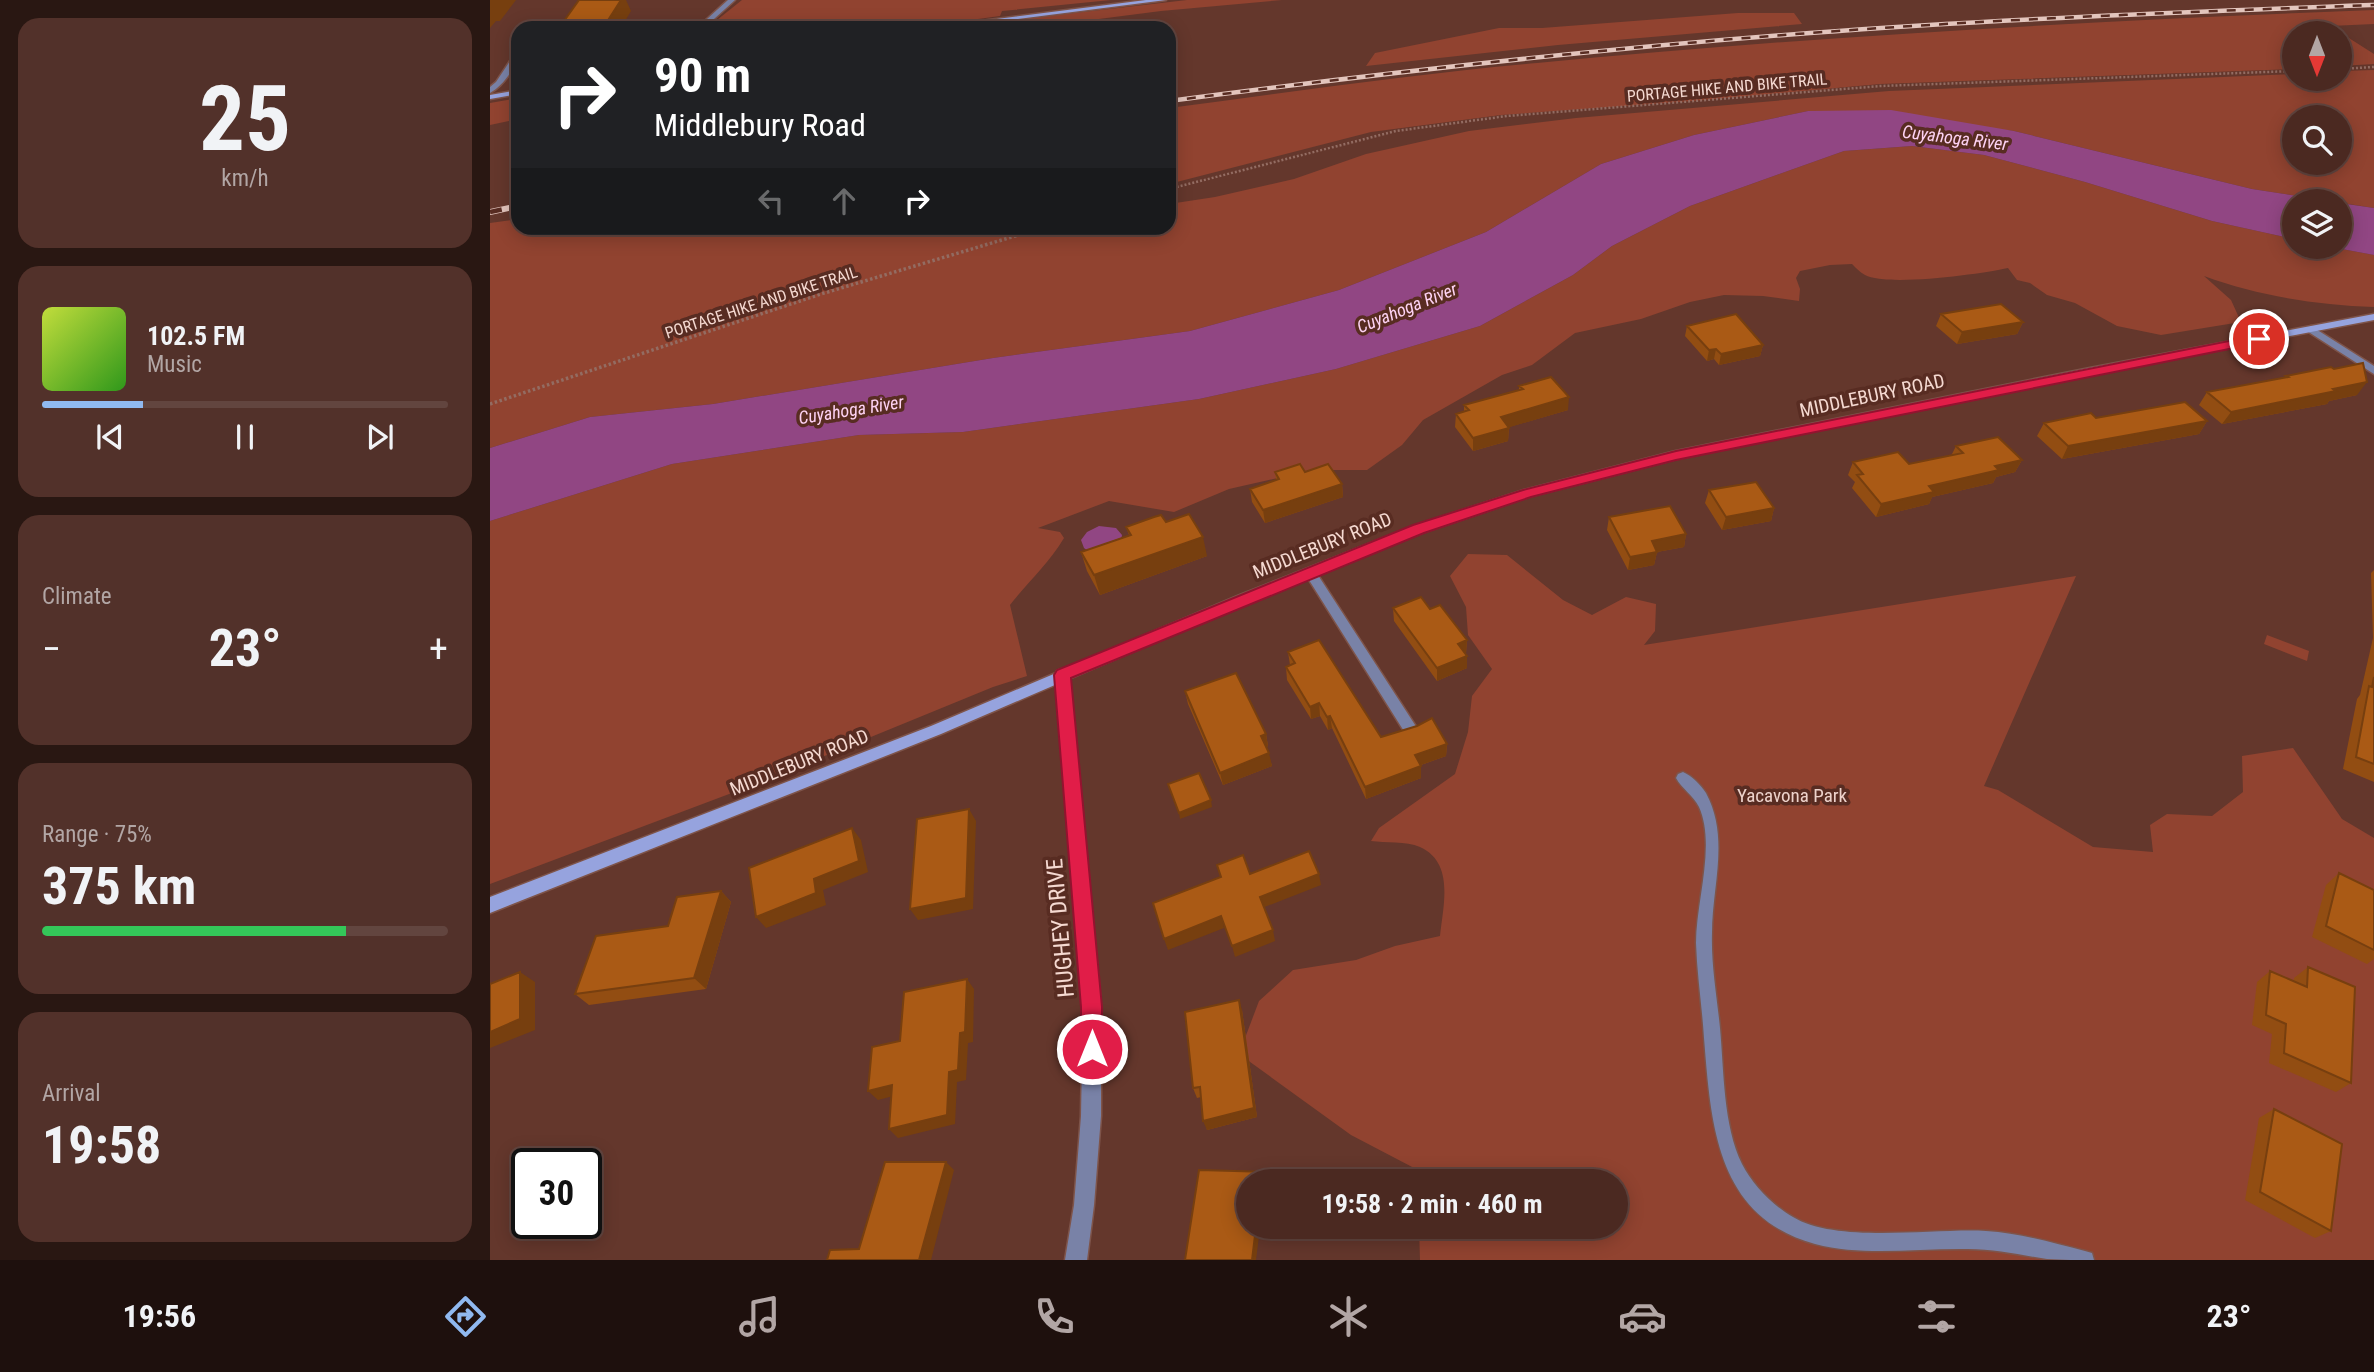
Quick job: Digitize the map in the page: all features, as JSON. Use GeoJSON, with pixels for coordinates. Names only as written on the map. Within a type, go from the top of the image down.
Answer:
{"type":"FeatureCollection","features":[{"type":"Feature","properties":{"kind":"street"},"geometry":{"type":"LineString","coordinates":[[989,21],[1163,0]]}},
{"type":"Feature","properties":{"kind":"street"},"geometry":{"type":"LineString","coordinates":[[490,97],[511,93]]}},
{"type":"Feature","properties":{"kind":"street","name":"MIDDLEBURY ROAD"},"geometry":{"type":"LineString","coordinates":[[490,905],[936,730],[1310,572],[1419,529],[1528,493],[1602,473],[1942,401],[2374,317]]}},
{"type":"Feature","properties":{"kind":"street"},"geometry":{"type":"LineString","coordinates":[[2311,329],[2374,371]]}},
{"type":"Feature","properties":{"kind":"street","name":"HUGHEY DRIVE"},"geometry":{"type":"LineString","coordinates":[[1062,675],[1092,1007],[1091,1116],[1084,1205],[1076,1260]]}},
{"type":"Feature","properties":{"kind":"lane"},"geometry":{"type":"LineString","coordinates":[[708,21],[732,0]]}},
{"type":"Feature","properties":{"kind":"lane"},"geometry":{"type":"LineString","coordinates":[[490,91],[499,83],[511,64]]}},
{"type":"Feature","properties":{"kind":"lane"},"geometry":{"type":"LineString","coordinates":[[1310,572],[1412,732]]}},
{"type":"Feature","properties":{"kind":"lane"},"geometry":{"type":"LineString","coordinates":[[1682,778],[1697,788],[1710,812],[1710,882],[1704,931],[1718,1094],[1722,1127],[1732,1164],[1749,1189],[1773,1213],[1794,1228],[1823,1238],[1989,1240],[2085,1260]]}},
{"type":"Feature","properties":{"kind":"path"},"geometry":{"type":"LineString","coordinates":[[2352,68],[2374,67]]}},
{"type":"Feature","properties":{"kind":"path","name":"PORTAGE HIKE AND BIKE TRAIL"},"geometry":{"type":"LineString","coordinates":[[1176,187],[1396,131],[1507,116],[1881,86],[2282,71]]}},
{"type":"Feature","properties":{"kind":"path","name":"PORTAGE HIKE AND BIKE TRAIL"},"geometry":{"type":"LineString","coordinates":[[490,404],[821,294],[1021,235]]}},
{"type":"Feature","properties":{"kind":"green space"},"geometry":{"type":"Polygon","coordinates":[[[742,0],[1111,0],[1002,11],[1000,16],[963,21],[716,21],[742,0]]]}},
{"type":"Feature","properties":{"kind":"green space"},"geometry":{"type":"Polygon","coordinates":[[[1187,0],[1282,0],[1083,21],[1006,21],[1187,0]]]}},
{"type":"Feature","properties":{"kind":"green space"},"geometry":{"type":"Polygon","coordinates":[[[2374,10],[2374,24],[2352,25],[2352,21],[2282,21],[2282,69],[1880,84],[1501,115],[1371,132],[1176,182],[1176,107],[1491,67],[1850,37],[2059,24],[2374,10]]]}},
{"type":"Feature","properties":{"kind":"green space"},"geometry":{"type":"Polygon","coordinates":[[[1738,13],[1794,13],[1802,24],[1558,45],[1366,66],[1375,53],[1499,28],[1542,28],[1738,13]]]}},
{"type":"Feature","properties":{"kind":"green space"},"geometry":{"type":"Polygon","coordinates":[[[2352,40],[2374,54],[2374,64],[2352,65],[2352,40]]]}},
{"type":"Feature","properties":{"kind":"green space"},"geometry":{"type":"Polygon","coordinates":[[[2374,70],[2374,208],[2352,205],[2352,189],[2282,189],[2282,194],[2252,189],[2014,131],[1808,111],[1694,135],[1601,164],[1486,232],[1339,290],[1190,331],[993,358],[713,404],[590,417],[490,448],[490,223],[511,220],[511,235],[1176,235],[1176,203],[1294,179],[1366,154],[1469,131],[1576,118],[1889,91],[2282,75],[2282,91],[2352,91],[2352,71],[2374,70]]]}},
{"type":"Feature","properties":{"kind":"green space"},"geometry":{"type":"Polygon","coordinates":[[[511,99],[511,120],[490,125],[490,103],[511,99]]]}},
{"type":"Feature","properties":{"kind":"green space"},"geometry":{"type":"Polygon","coordinates":[[[1912,146],[1984,155],[2085,182],[2212,221],[2282,236],[2282,259],[2352,259],[2352,251],[2374,255],[2374,307],[2288,298],[2204,276],[2231,300],[2241,322],[2161,335],[2117,326],[2075,303],[2047,295],[2030,283],[2017,280],[2008,268],[1957,276],[1893,280],[1865,275],[1852,264],[1800,271],[1796,278],[1800,289],[1799,301],[1763,296],[1724,295],[1690,302],[1641,319],[1575,333],[1532,365],[1502,375],[1423,420],[1402,445],[1367,470],[1313,470],[1229,489],[1174,512],[1109,501],[1038,528],[1060,532],[1064,538],[1010,605],[1027,676],[993,687],[761,782],[490,884],[490,521],[672,464],[859,435],[963,432],[1199,399],[1336,369],[1480,326],[1573,275],[1612,246],[1690,206],[1844,151],[1912,146]]]}},
{"type":"Feature","properties":{"kind":"green space","name":"Yacavona Park"},"geometry":{"type":"Polygon","coordinates":[[[1468,554],[1507,555],[1563,600],[1592,615],[1626,597],[1656,604],[1655,631],[1644,645],[2076,576],[1984,786],[1998,790],[2093,847],[2153,852],[2150,825],[2167,814],[2212,816],[2243,792],[2242,756],[2293,748],[2342,819],[2374,838],[2374,1260],[1420,1260],[1419,1239],[1628,1239],[1628,1169],[1416,1169],[1351,1135],[1239,1054],[1259,1001],[1293,970],[1356,960],[1395,946],[1440,936],[1444,886],[1438,863],[1431,854],[1414,845],[1371,841],[1379,828],[1455,774],[1468,732],[1472,696],[1492,669],[1468,635],[1466,607],[1450,576],[1468,554]]]}},
{"type":"Feature","properties":{"kind":"green space"},"geometry":{"type":"Polygon","coordinates":[[[2267,635],[2309,651],[2307,661],[2264,644],[2267,635]]]}},
{"type":"Feature","properties":{"kind":"water","name":"Cuyahoga River"},"geometry":{"type":"Polygon","coordinates":[[[1891,110],[2014,131],[2252,189],[2282,194],[2282,236],[2212,221],[2085,182],[1984,155],[1912,146],[1844,151],[1690,206],[1612,246],[1573,275],[1480,326],[1336,369],[1199,399],[963,432],[859,435],[672,464],[490,521],[490,448],[590,417],[713,404],[993,358],[1190,331],[1339,290],[1486,232],[1601,164],[1694,135],[1808,111],[1891,110]]]}},
{"type":"Feature","properties":{"kind":"water"},"geometry":{"type":"Polygon","coordinates":[[[2352,205],[2374,208],[2374,255],[2352,251],[2352,205]]]}},
{"type":"Feature","properties":{"kind":"water"},"geometry":{"type":"Polygon","coordinates":[[[1099,526],[1116,528],[1122,535],[1121,540],[1088,551],[1081,540],[1087,532],[1099,526]]]}},
{"type":"Feature","properties":{"kind":"building"},"geometry":{"type":"Polygon","coordinates":[[[579,0],[621,0],[608,21],[564,21],[579,0]]]}},
{"type":"Feature","properties":{"kind":"building"},"geometry":{"type":"Polygon","coordinates":[[[2001,304],[2023,322],[1962,332],[1941,314],[2001,304]]]}},
{"type":"Feature","properties":{"kind":"building"},"geometry":{"type":"Polygon","coordinates":[[[1736,314],[1763,345],[1721,354],[1716,349],[1709,350],[1687,326],[1736,314]]]}},
{"type":"Feature","properties":{"kind":"building"},"geometry":{"type":"Polygon","coordinates":[[[2363,363],[2367,382],[2333,389],[2336,391],[2231,412],[2207,392],[2331,367],[2334,369],[2363,363]]]}},
{"type":"Feature","properties":{"kind":"building"},"geometry":{"type":"Polygon","coordinates":[[[1551,377],[1569,397],[1501,417],[1509,428],[1473,438],[1456,414],[1469,410],[1464,405],[1523,389],[1519,386],[1551,377]]]}},
{"type":"Feature","properties":{"kind":"building"},"geometry":{"type":"Polygon","coordinates":[[[2185,402],[2207,421],[2068,446],[2044,423],[2091,413],[2096,418],[2185,402]]]}},
{"type":"Feature","properties":{"kind":"building"},"geometry":{"type":"Polygon","coordinates":[[[1998,437],[2022,460],[1995,466],[1999,470],[1929,486],[1934,492],[1881,504],[1857,475],[1863,474],[1853,462],[1898,452],[1909,464],[1963,453],[1956,446],[1998,437]]]}},
{"type":"Feature","properties":{"kind":"building"},"geometry":{"type":"Polygon","coordinates":[[[1300,464],[1305,472],[1328,464],[1342,484],[1263,510],[1250,489],[1279,479],[1275,472],[1300,464]]]}},
{"type":"Feature","properties":{"kind":"building"},"geometry":{"type":"Polygon","coordinates":[[[1756,482],[1774,508],[1726,517],[1709,490],[1756,482]]]}},
{"type":"Feature","properties":{"kind":"building"},"geometry":{"type":"Polygon","coordinates":[[[1670,506],[1686,534],[1652,541],[1657,552],[1630,557],[1609,517],[1670,506]]]}},
{"type":"Feature","properties":{"kind":"building"},"geometry":{"type":"Polygon","coordinates":[[[1189,514],[1203,537],[1094,575],[1081,552],[1131,535],[1126,527],[1154,517],[1161,515],[1166,522],[1189,514]]]}},
{"type":"Feature","properties":{"kind":"building"},"geometry":{"type":"Polygon","coordinates":[[[1421,597],[1430,609],[1440,605],[1467,640],[1458,644],[1467,656],[1437,668],[1393,608],[1421,597]]]}},
{"type":"Feature","properties":{"kind":"building"},"geometry":{"type":"Polygon","coordinates":[[[1319,640],[1381,737],[1417,726],[1432,718],[1447,744],[1415,755],[1421,766],[1365,787],[1330,716],[1327,717],[1319,703],[1310,707],[1286,667],[1295,663],[1288,652],[1319,640]]]}},
{"type":"Feature","properties":{"kind":"building"},"geometry":{"type":"Polygon","coordinates":[[[1236,673],[1266,734],[1261,736],[1269,753],[1220,773],[1185,691],[1236,673]]]}},
{"type":"Feature","properties":{"kind":"building"},"geometry":{"type":"Polygon","coordinates":[[[2374,677],[2374,764],[2356,757],[2369,686],[2372,687],[2374,677]]]}},
{"type":"Feature","properties":{"kind":"building"},"geometry":{"type":"Polygon","coordinates":[[[1199,773],[1211,800],[1179,813],[1168,784],[1199,773]]]}},
{"type":"Feature","properties":{"kind":"building"},"geometry":{"type":"Polygon","coordinates":[[[969,809],[966,898],[910,909],[917,819],[969,809]]]}},
{"type":"Feature","properties":{"kind":"building"},"geometry":{"type":"Polygon","coordinates":[[[852,828],[859,861],[814,879],[816,893],[756,917],[749,868],[852,828]]]}},
{"type":"Feature","properties":{"kind":"building"},"geometry":{"type":"Polygon","coordinates":[[[1309,851],[1319,874],[1260,897],[1273,930],[1232,946],[1221,916],[1164,939],[1153,903],[1221,877],[1217,865],[1243,855],[1250,874],[1309,851]]]}},
{"type":"Feature","properties":{"kind":"building"},"geometry":{"type":"Polygon","coordinates":[[[2339,873],[2374,890],[2374,950],[2326,926],[2339,873]]]}},
{"type":"Feature","properties":{"kind":"building"},"geometry":{"type":"Polygon","coordinates":[[[721,891],[694,978],[575,994],[596,936],[668,926],[677,897],[721,891]]]}},
{"type":"Feature","properties":{"kind":"building"},"geometry":{"type":"Polygon","coordinates":[[[2308,967],[2355,987],[2351,1083],[2284,1053],[2286,1024],[2266,1015],[2270,971],[2307,987],[2308,967]]]}},
{"type":"Feature","properties":{"kind":"building"},"geometry":{"type":"Polygon","coordinates":[[[520,972],[520,1019],[490,1032],[490,984],[520,972]]]}},
{"type":"Feature","properties":{"kind":"building"},"geometry":{"type":"Polygon","coordinates":[[[967,979],[965,1032],[960,1033],[958,1070],[949,1072],[947,1115],[889,1129],[892,1085],[868,1091],[872,1047],[900,1041],[904,992],[967,979]]]}},
{"type":"Feature","properties":{"kind":"building"},"geometry":{"type":"Polygon","coordinates":[[[1239,1000],[1254,1108],[1203,1121],[1200,1087],[1193,1088],[1185,1012],[1239,1000]]]}},
{"type":"Feature","properties":{"kind":"building"},"geometry":{"type":"Polygon","coordinates":[[[2274,1109],[2342,1144],[2331,1231],[2260,1192],[2274,1109]]]}},
{"type":"Feature","properties":{"kind":"building"},"geometry":{"type":"Polygon","coordinates":[[[885,1162],[946,1162],[919,1260],[827,1260],[830,1250],[859,1249],[885,1162]]]}},
{"type":"Feature","properties":{"kind":"building"},"geometry":{"type":"Polygon","coordinates":[[[1199,1170],[1236,1171],[1236,1239],[1255,1239],[1252,1260],[1185,1260],[1199,1170]]]}},
{"type":"Feature","properties":{"kind":"railway"},"geometry":{"type":"LineString","coordinates":[[1176,100],[1489,62],[1729,39],[2021,20],[2374,5]]}},
{"type":"Feature","properties":{"kind":"railway"},"geometry":{"type":"LineString","coordinates":[[490,212],[511,208]]}},
{"type":"Feature","properties":{"kind":"route"},"geometry":{"type":"LineString","coordinates":[[1092,1049],[1092,1007],[1062,675],[1419,529],[1528,493],[1676,455],[2259,339]]}}]}
